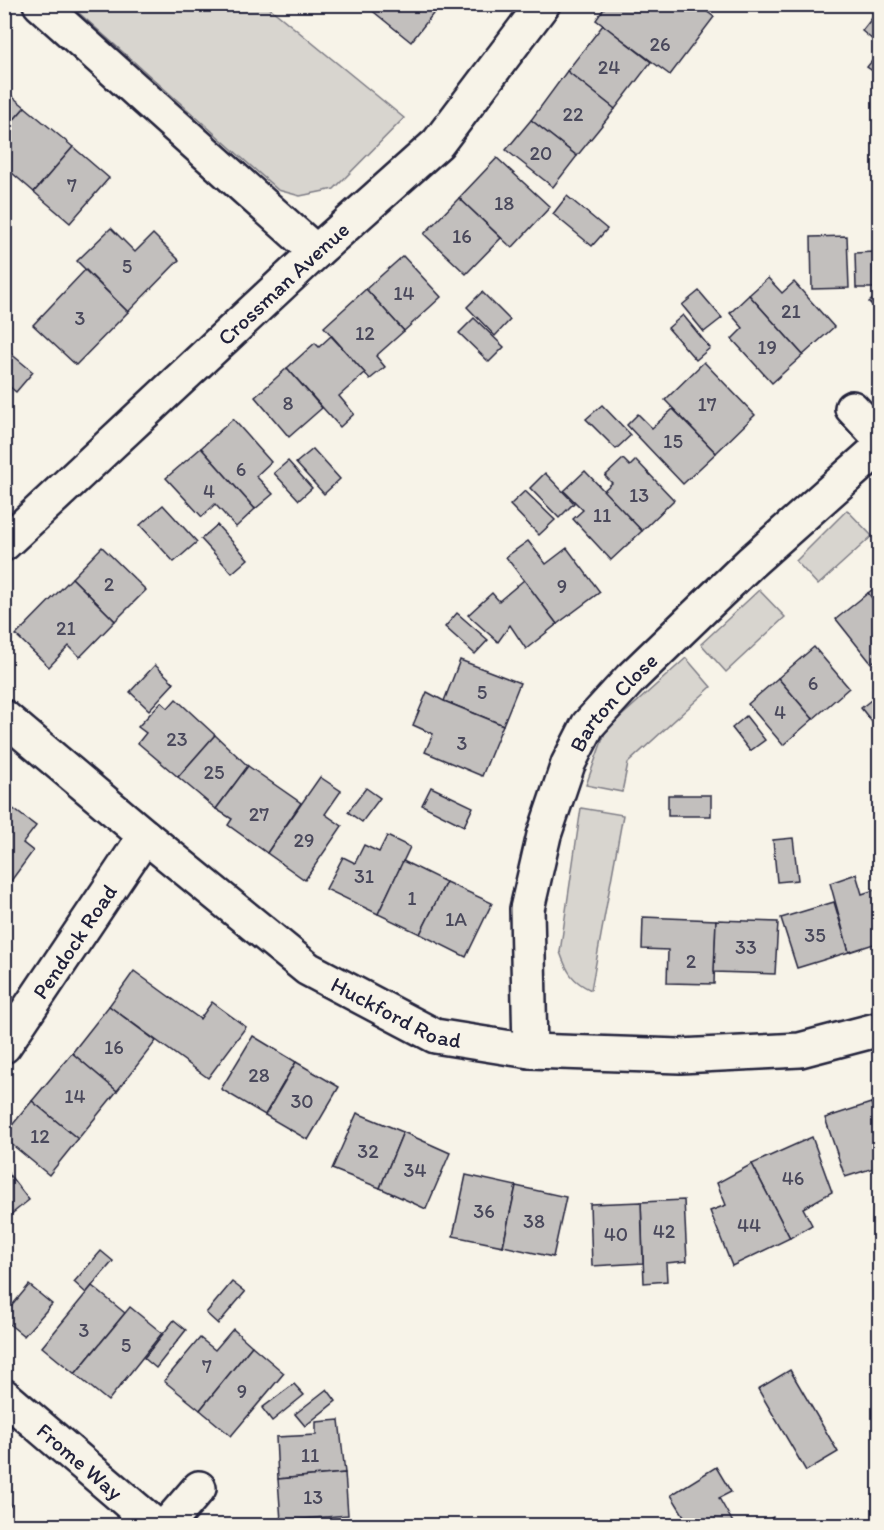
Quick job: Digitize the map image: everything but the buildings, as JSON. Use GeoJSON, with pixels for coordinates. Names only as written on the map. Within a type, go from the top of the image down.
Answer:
{"type":"FeatureCollection","features":[{"type":"Feature","properties":{"kind":"street"},"geometry":{"type":"LineString","coordinates":[[40,4],[316,252]]}},
{"type":"Feature","properties":{"kind":"street","name":"Crossman Avenue"},"geometry":{"type":"LineString","coordinates":[[4,544],[316,252],[438,143],[543,4]]}},
{"type":"Feature","properties":{"kind":"street"},"geometry":{"type":"LineString","coordinates":[[852,408],[879,438]]}},
{"type":"Feature","properties":{"kind":"street","name":"Barton Close"},"geometry":{"type":"LineString","coordinates":[[530,1051],[527,909],[544,835],[568,764],[588,725],[631,678],[750,562],[879,447]]}},
{"type":"Feature","properties":{"kind":"street","name":"Huckford Road"},"geometry":{"type":"LineString","coordinates":[[4,717],[144,836],[308,969],[435,1036],[530,1051],[680,1056],[800,1050],[879,1029]]}},
{"type":"Feature","properties":{"kind":"street","name":"Pendock Road"},"geometry":{"type":"LineString","coordinates":[[4,1046],[144,836]]}},
{"type":"Feature","properties":{"kind":"street","name":"Frome Way"},"geometry":{"type":"LineString","coordinates":[[4,1395],[156,1526]]}},
{"type":"Feature","properties":{"kind":"street"},"geometry":{"type":"LineString","coordinates":[[166,1526],[199,1488]]}},
{"type":"Feature","properties":{"kind":"shaded area"},"geometry":{"type":"Polygon","coordinates":[[[70,5],[266,5],[404,118],[334,189],[300,196],[278,190],[70,5]]]}},
{"type":"Feature","properties":{"kind":"shaded area"},"geometry":{"type":"Polygon","coordinates":[[[847,510],[872,536],[818,585],[796,561],[847,510]]]}},
{"type":"Feature","properties":{"kind":"shaded area"},"geometry":{"type":"Polygon","coordinates":[[[759,590],[785,617],[726,672],[701,644],[759,590]]]}},
{"type":"Feature","properties":{"kind":"shaded area"},"geometry":{"type":"Polygon","coordinates":[[[686,658],[711,687],[628,763],[622,792],[586,785],[606,730],[686,658]]]}},
{"type":"Feature","properties":{"kind":"shaded area"},"geometry":{"type":"Polygon","coordinates":[[[581,808],[623,815],[591,990],[571,975],[560,952],[581,808]]]}}]}
